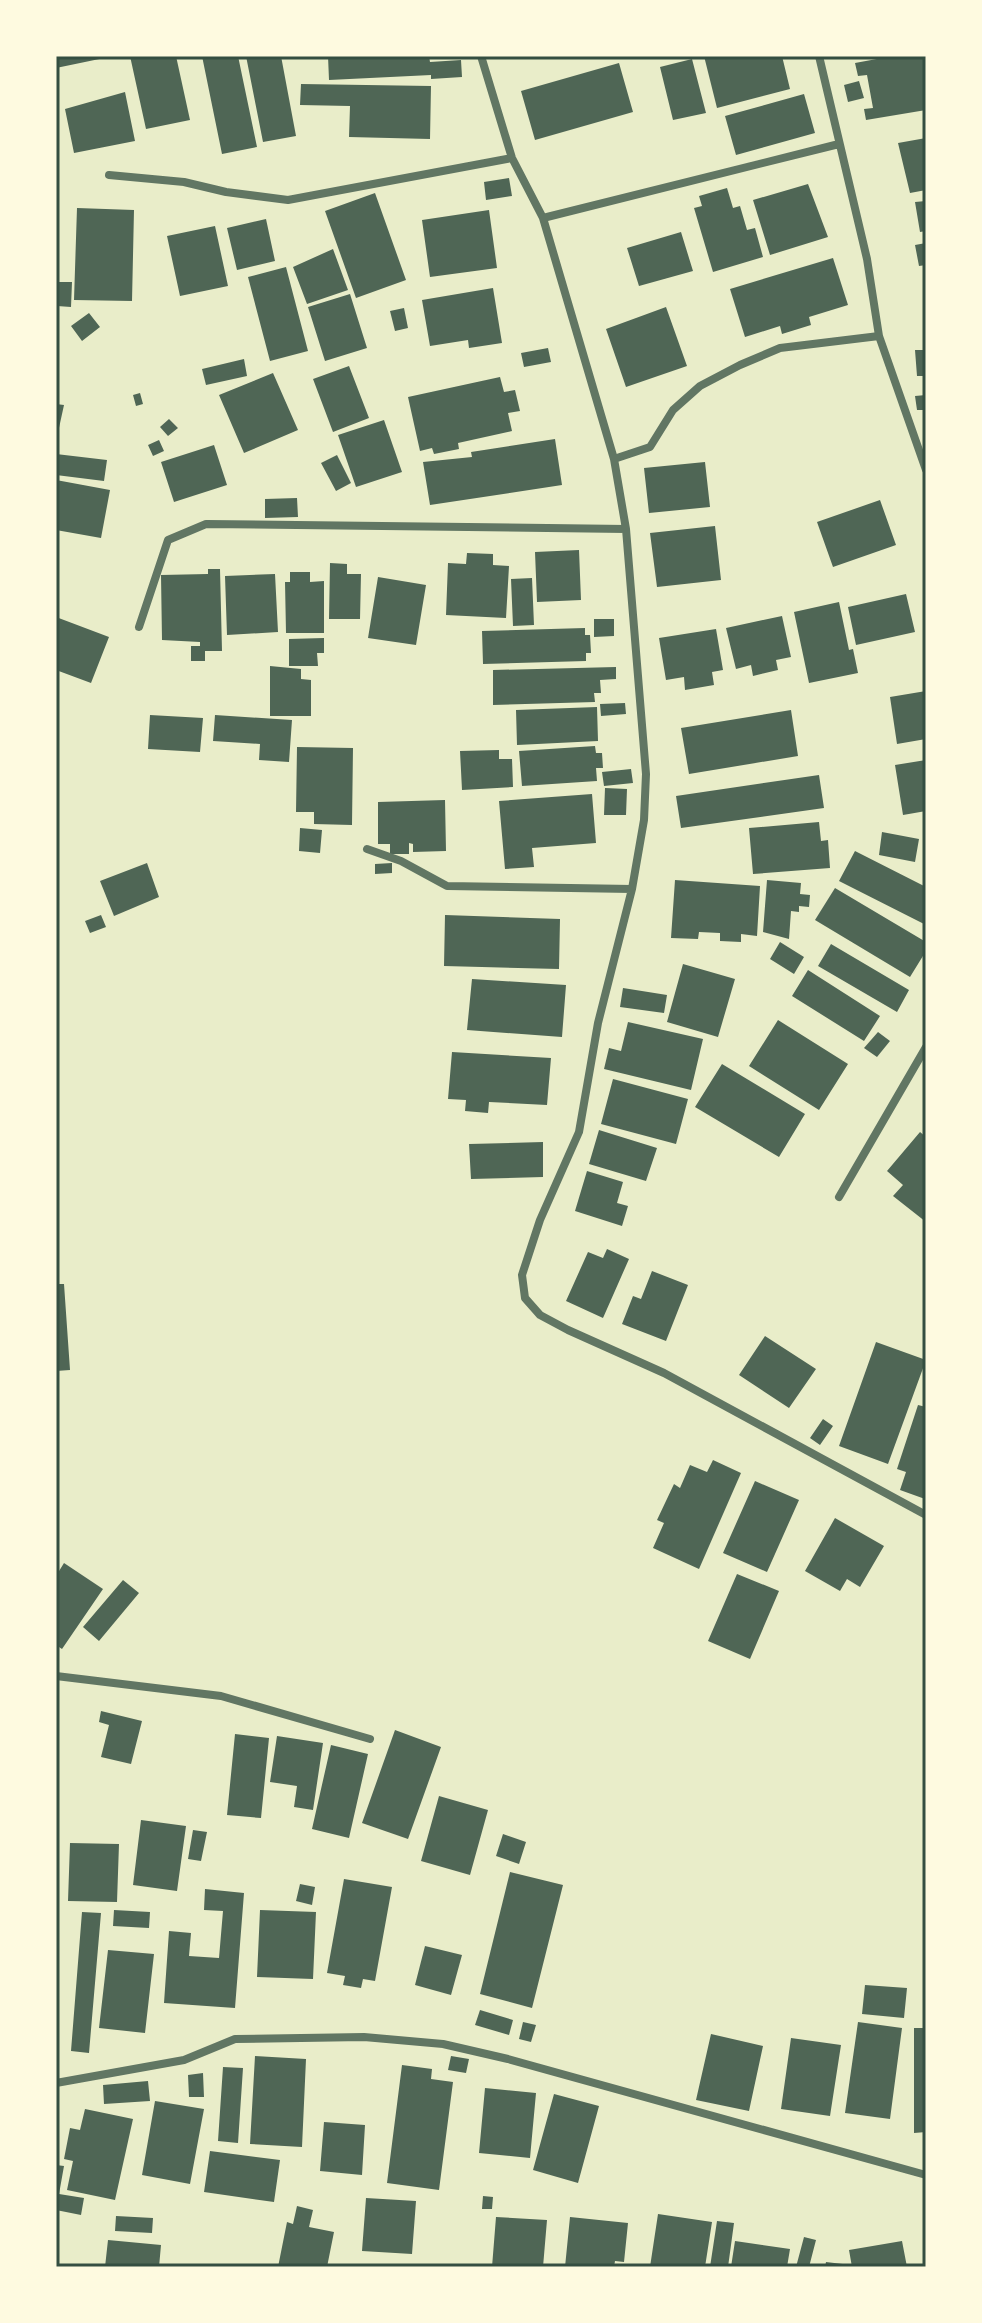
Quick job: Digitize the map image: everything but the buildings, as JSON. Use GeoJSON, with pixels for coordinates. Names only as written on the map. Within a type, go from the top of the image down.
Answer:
{"type":"FeatureCollection","features":[{"type":"Feature","properties":{"kind":"street"},"geometry":{"type":"LineString","coordinates":[[481,56],[512,158],[543,218],[614,459],[626,529],[646,774],[644,820],[632,889],[598,1023],[579,1132],[540,1220],[522,1275],[525,1298],[540,1315],[664,1373],[926,1515]]}},
{"type":"Feature","properties":{"kind":"street"},"geometry":{"type":"LineString","coordinates":[[819,56],[867,259],[879,336],[926,470]]}},
{"type":"Feature","properties":{"kind":"street"},"geometry":{"type":"LineString","coordinates":[[543,218],[839,144]]}},
{"type":"Feature","properties":{"kind":"street"},"geometry":{"type":"LineString","coordinates":[[109,175],[184,182],[288,200],[512,158]]}},
{"type":"Feature","properties":{"kind":"street"},"geometry":{"type":"LineString","coordinates":[[614,459],[650,447],[673,410],[700,386],[740,365],[780,348],[879,336]]}},
{"type":"Feature","properties":{"kind":"street"},"geometry":{"type":"LineString","coordinates":[[139,627],[168,540],[206,524],[626,529]]}},
{"type":"Feature","properties":{"kind":"street"},"geometry":{"type":"LineString","coordinates":[[367,849],[401,861],[447,886],[632,889]]}},
{"type":"Feature","properties":{"kind":"street"},"geometry":{"type":"LineString","coordinates":[[839,1197],[926,1047]]}},
{"type":"Feature","properties":{"kind":"street"},"geometry":{"type":"LineString","coordinates":[[56,1676],[221,1696],[370,1739]]}},
{"type":"Feature","properties":{"kind":"street"},"geometry":{"type":"LineString","coordinates":[[56,2083],[184,2060],[235,2039],[364,2037],[443,2044],[508,2059],[926,2175]]}}]}
